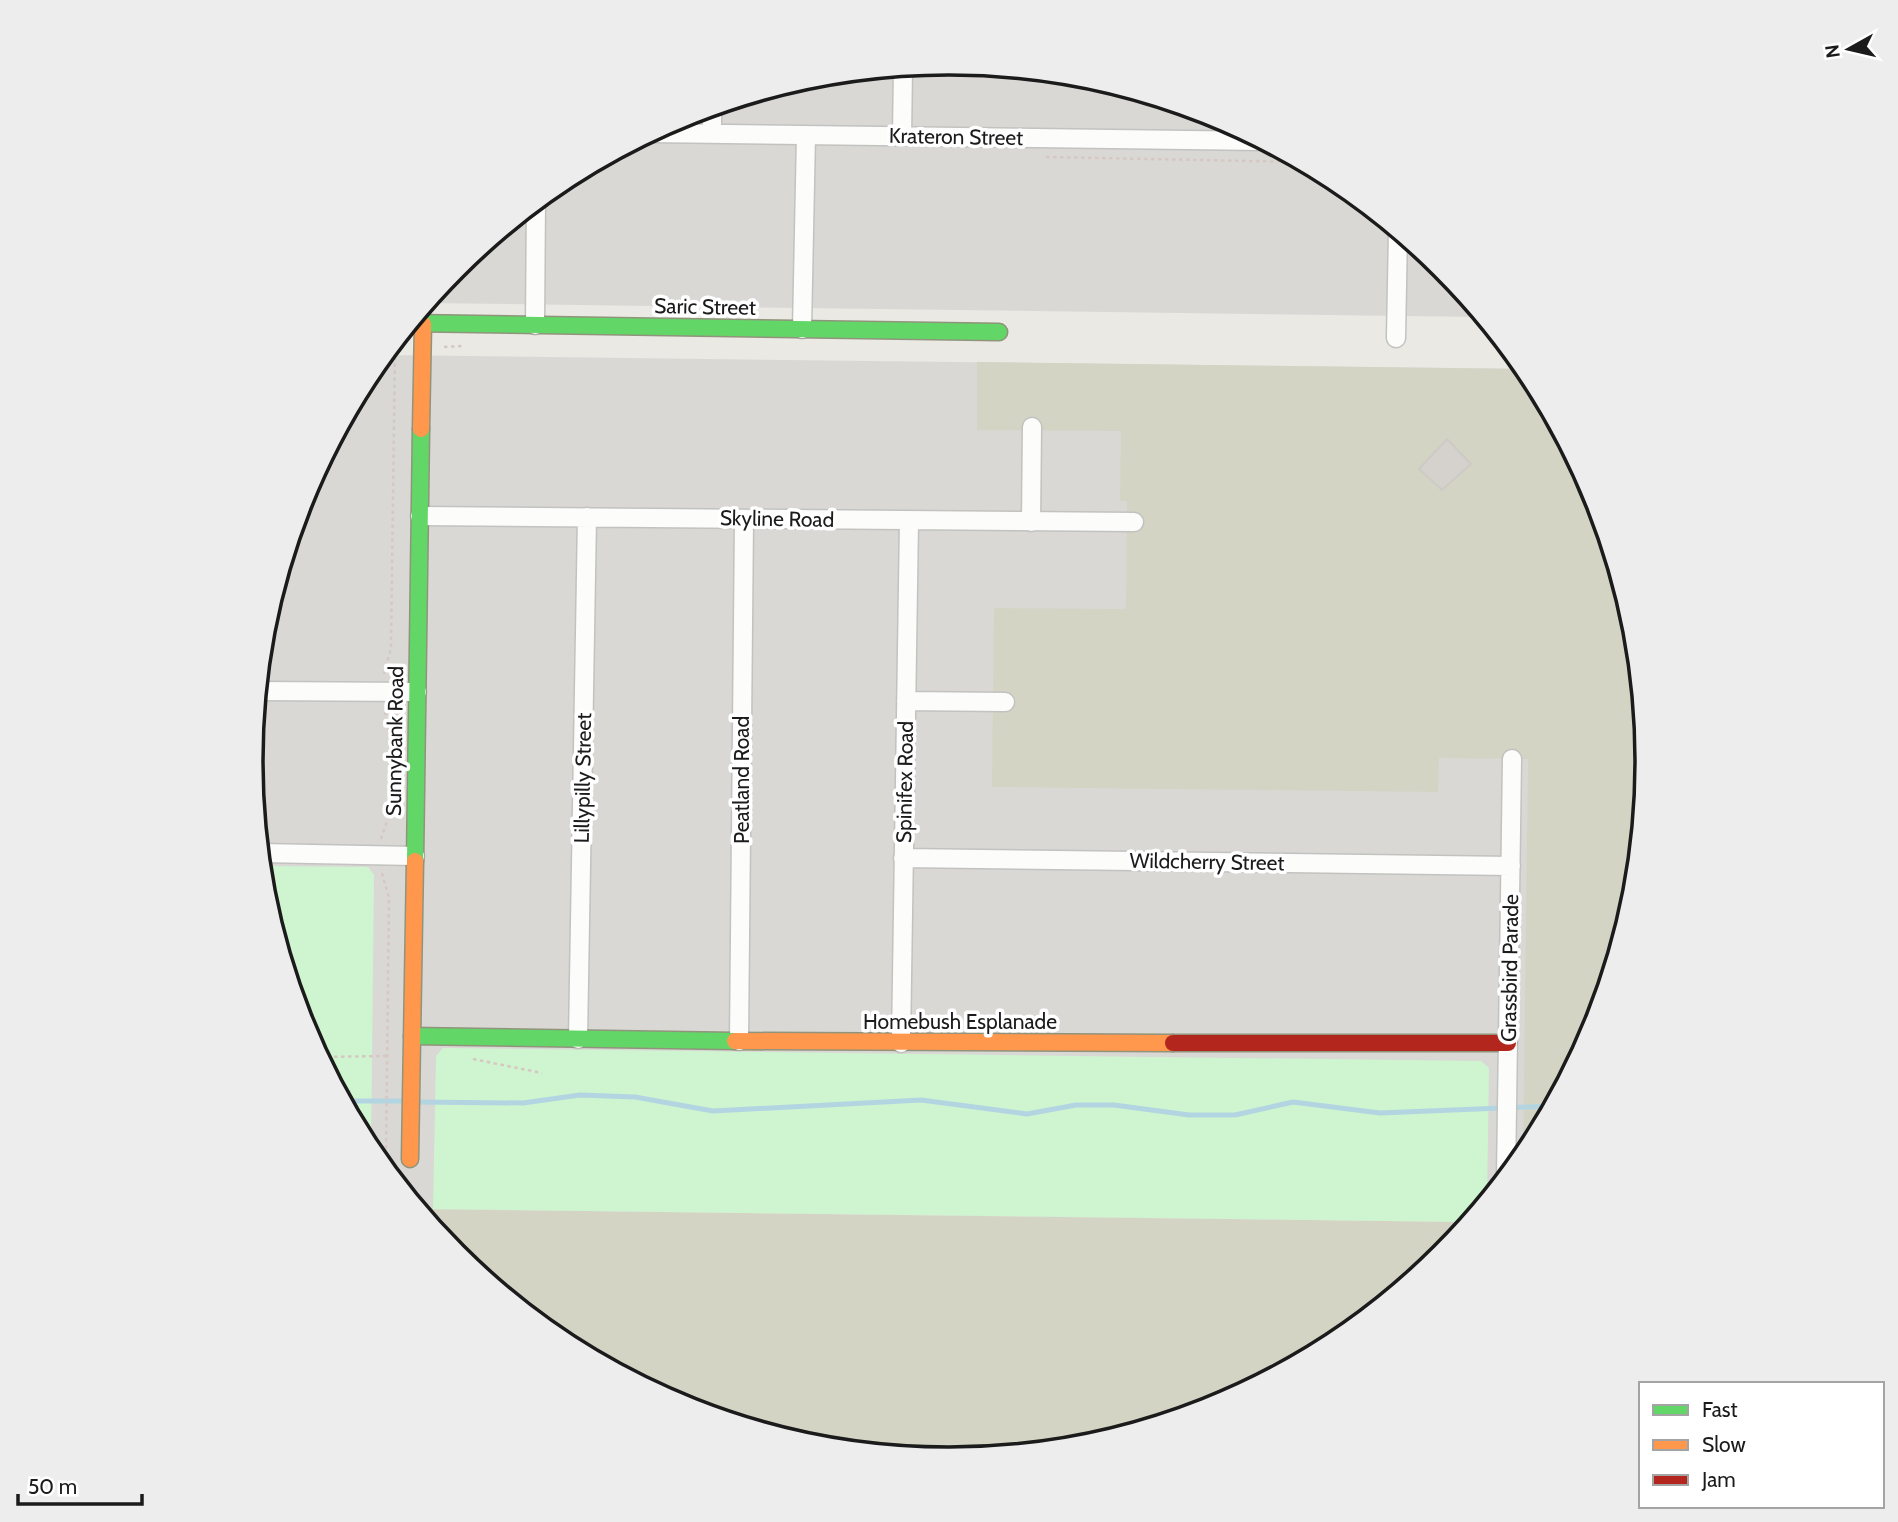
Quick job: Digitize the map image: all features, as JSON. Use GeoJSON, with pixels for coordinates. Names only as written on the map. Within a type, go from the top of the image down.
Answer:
{"type":"FeatureCollection","features":[{"type":"Feature","properties":{"kind":"street"},"geometry":{"type":"LineString","coordinates":[[902,136],[903,77]]}},
{"type":"Feature","properties":{"kind":"street"},"geometry":{"type":"LineString","coordinates":[[712,118],[712,134]]}},
{"type":"Feature","properties":{"kind":"street","name":"Krateron Street"},"geometry":{"type":"LineString","coordinates":[[673,133],[1241,141]]}},
{"type":"Feature","properties":{"kind":"street"},"geometry":{"type":"LineString","coordinates":[[802,329],[806,135]]}},
{"type":"Feature","properties":{"kind":"street"},"geometry":{"type":"LineString","coordinates":[[535,326],[536,214]]}},
{"type":"Feature","properties":{"kind":"street"},"geometry":{"type":"LineString","coordinates":[[1396,338],[1398,242]]}},
{"type":"Feature","properties":{"kind":"street","name":"Saric Street"},"geometry":{"type":"LineString","coordinates":[[421,324],[999,332]]}},
{"type":"Feature","properties":{"kind":"street","name":"Sunnybank Road"},"geometry":{"type":"LineString","coordinates":[[410,1159],[420,516],[416,330]]}},
{"type":"Feature","properties":{"kind":"street"},"geometry":{"type":"LineString","coordinates":[[1031,522],[1032,427]]}},
{"type":"Feature","properties":{"kind":"street","name":"Skyline Road"},"geometry":{"type":"LineString","coordinates":[[420,516],[1134,522]]}},
{"type":"Feature","properties":{"kind":"street","name":"Lillypilly Street"},"geometry":{"type":"LineString","coordinates":[[578,1040],[587,517]]}},
{"type":"Feature","properties":{"kind":"street","name":"Peatland Road"},"geometry":{"type":"LineString","coordinates":[[740,1041],[744,519]]}},
{"type":"Feature","properties":{"kind":"street","name":"Spinifex Road"},"geometry":{"type":"LineString","coordinates":[[901,1043],[909,521]]}},
{"type":"Feature","properties":{"kind":"street"},"geometry":{"type":"LineString","coordinates":[[267,691],[417,692]]}},
{"type":"Feature","properties":{"kind":"street"},"geometry":{"type":"LineString","coordinates":[[906,701],[1005,702]]}},
{"type":"Feature","properties":{"kind":"street","name":"Grassbird Parade"},"geometry":{"type":"LineString","coordinates":[[1506,1160],[1512,759]]}},
{"type":"Feature","properties":{"kind":"street"},"geometry":{"type":"LineString","coordinates":[[269,853],[415,856]]}},
{"type":"Feature","properties":{"kind":"street","name":"Wildcherry Street"},"geometry":{"type":"LineString","coordinates":[[903,858],[1511,866]]}},
{"type":"Feature","properties":{"kind":"street","name":"Homebush Esplanade"},"geometry":{"type":"LineString","coordinates":[[412,1036],[901,1043],[1508,1043]]}},
{"type":"Feature","properties":{"kind":"path"},"geometry":{"type":"LineString","coordinates":[[1040,157],[1282,162]]}},
{"type":"Feature","properties":{"kind":"path"},"geometry":{"type":"LineString","coordinates":[[386,1152],[389,898],[380,855],[382,835],[391,809],[391,737],[383,692],[391,648],[395,358]]}},
{"type":"Feature","properties":{"kind":"shaded area"},"geometry":{"type":"Polygon","coordinates":[[[949,75],[1039,81],[1083,88],[1169,112],[1211,127],[1292,167],[1366,217],[1434,276],[1471,317],[438,303],[497,245],[568,191],[606,167],[687,127],[729,112],[815,88],[859,81],[949,75]]]}},
{"type":"Feature","properties":{"kind":"shaded area"},"geometry":{"type":"Polygon","coordinates":[[[397,355],[1511,369],[1543,418],[1564,458],[1583,499],[1611,584],[1629,671],[1635,761],[1633,806],[1622,895],[1598,981],[1583,1023],[1543,1104],[1519,1142],[1457,1222],[430,1209],[379,1142],[355,1104],[315,1023],[300,981],[276,895],[269,851],[263,761],[269,671],[276,627],[300,541],[334,458],[355,418],[397,355]]]}},
{"type":"Feature","properties":{"kind":"shaded area"},"geometry":{"type":"Polygon","coordinates":[[[977,362],[1511,369],[1543,418],[1564,458],[1598,541],[1622,627],[1629,671],[1635,761],[1629,851],[1611,938],[1583,1023],[1543,1104],[1523,1135],[1528,759],[1439,758],[1438,792],[992,787],[994,608],[1126,609],[1127,501],[1120,501],[1121,431],[977,430],[977,362]]]}},
{"type":"Feature","properties":{"kind":"shaded area"},"geometry":{"type":"Polygon","coordinates":[[[430,1209],[1457,1222],[1401,1277],[1330,1331],[1292,1355],[1211,1395],[1169,1410],[1083,1434],[1039,1441],[949,1447],[859,1441],[815,1434],[729,1410],[687,1395],[606,1355],[532,1305],[497,1277],[430,1209]]]}},
{"type":"Feature","properties":{"kind":"green space"},"geometry":{"type":"Polygon","coordinates":[[[271,866],[368,867],[374,875],[371,1130],[355,1104],[315,1023],[287,938],[271,866]]]}},
{"type":"Feature","properties":{"kind":"green space"},"geometry":{"type":"Polygon","coordinates":[[[443,1048],[1481,1061],[1489,1068],[1487,1185],[1457,1222],[433,1209],[436,1056],[443,1048]]]}},
{"type":"Feature","properties":{"kind":"building"},"geometry":{"type":"Polygon","coordinates":[[[1447,439],[1471,464],[1442,490],[1419,469],[1447,439]]]}},
{"type":"Feature","properties":{"kind":"waterway"},"geometry":{"type":"LineString","coordinates":[[416,1102],[523,1103],[580,1095],[635,1097],[713,1111],[921,1100],[1027,1114],[1076,1105],[1114,1105],[1189,1115],[1235,1115],[1293,1102],[1380,1113],[1541,1106]]}},
{"type":"Feature","properties":{"kind":"waterway"},"geometry":{"type":"LineString","coordinates":[[353,1101],[403,1101]]}},
{"type":"Feature","properties":{"kind":"traffic: fast"},"geometry":{"type":"LineString","coordinates":[[422,323],[999,332]]}},
{"type":"Feature","properties":{"kind":"traffic: fast"},"geometry":{"type":"LineString","coordinates":[[415,861],[421,429]]}},
{"type":"Feature","properties":{"kind":"traffic: fast"},"geometry":{"type":"LineString","coordinates":[[412,1036],[735,1041]]}},
{"type":"Feature","properties":{"kind":"traffic: slow"},"geometry":{"type":"LineString","coordinates":[[421,429],[423,324]]}},
{"type":"Feature","properties":{"kind":"traffic: slow"},"geometry":{"type":"LineString","coordinates":[[410,1159],[415,861]]}},
{"type":"Feature","properties":{"kind":"traffic: slow"},"geometry":{"type":"LineString","coordinates":[[735,1041],[1173,1043]]}},
{"type":"Feature","properties":{"kind":"traffic: jam"},"geometry":{"type":"LineString","coordinates":[[1173,1043],[1508,1043]]}}]}
